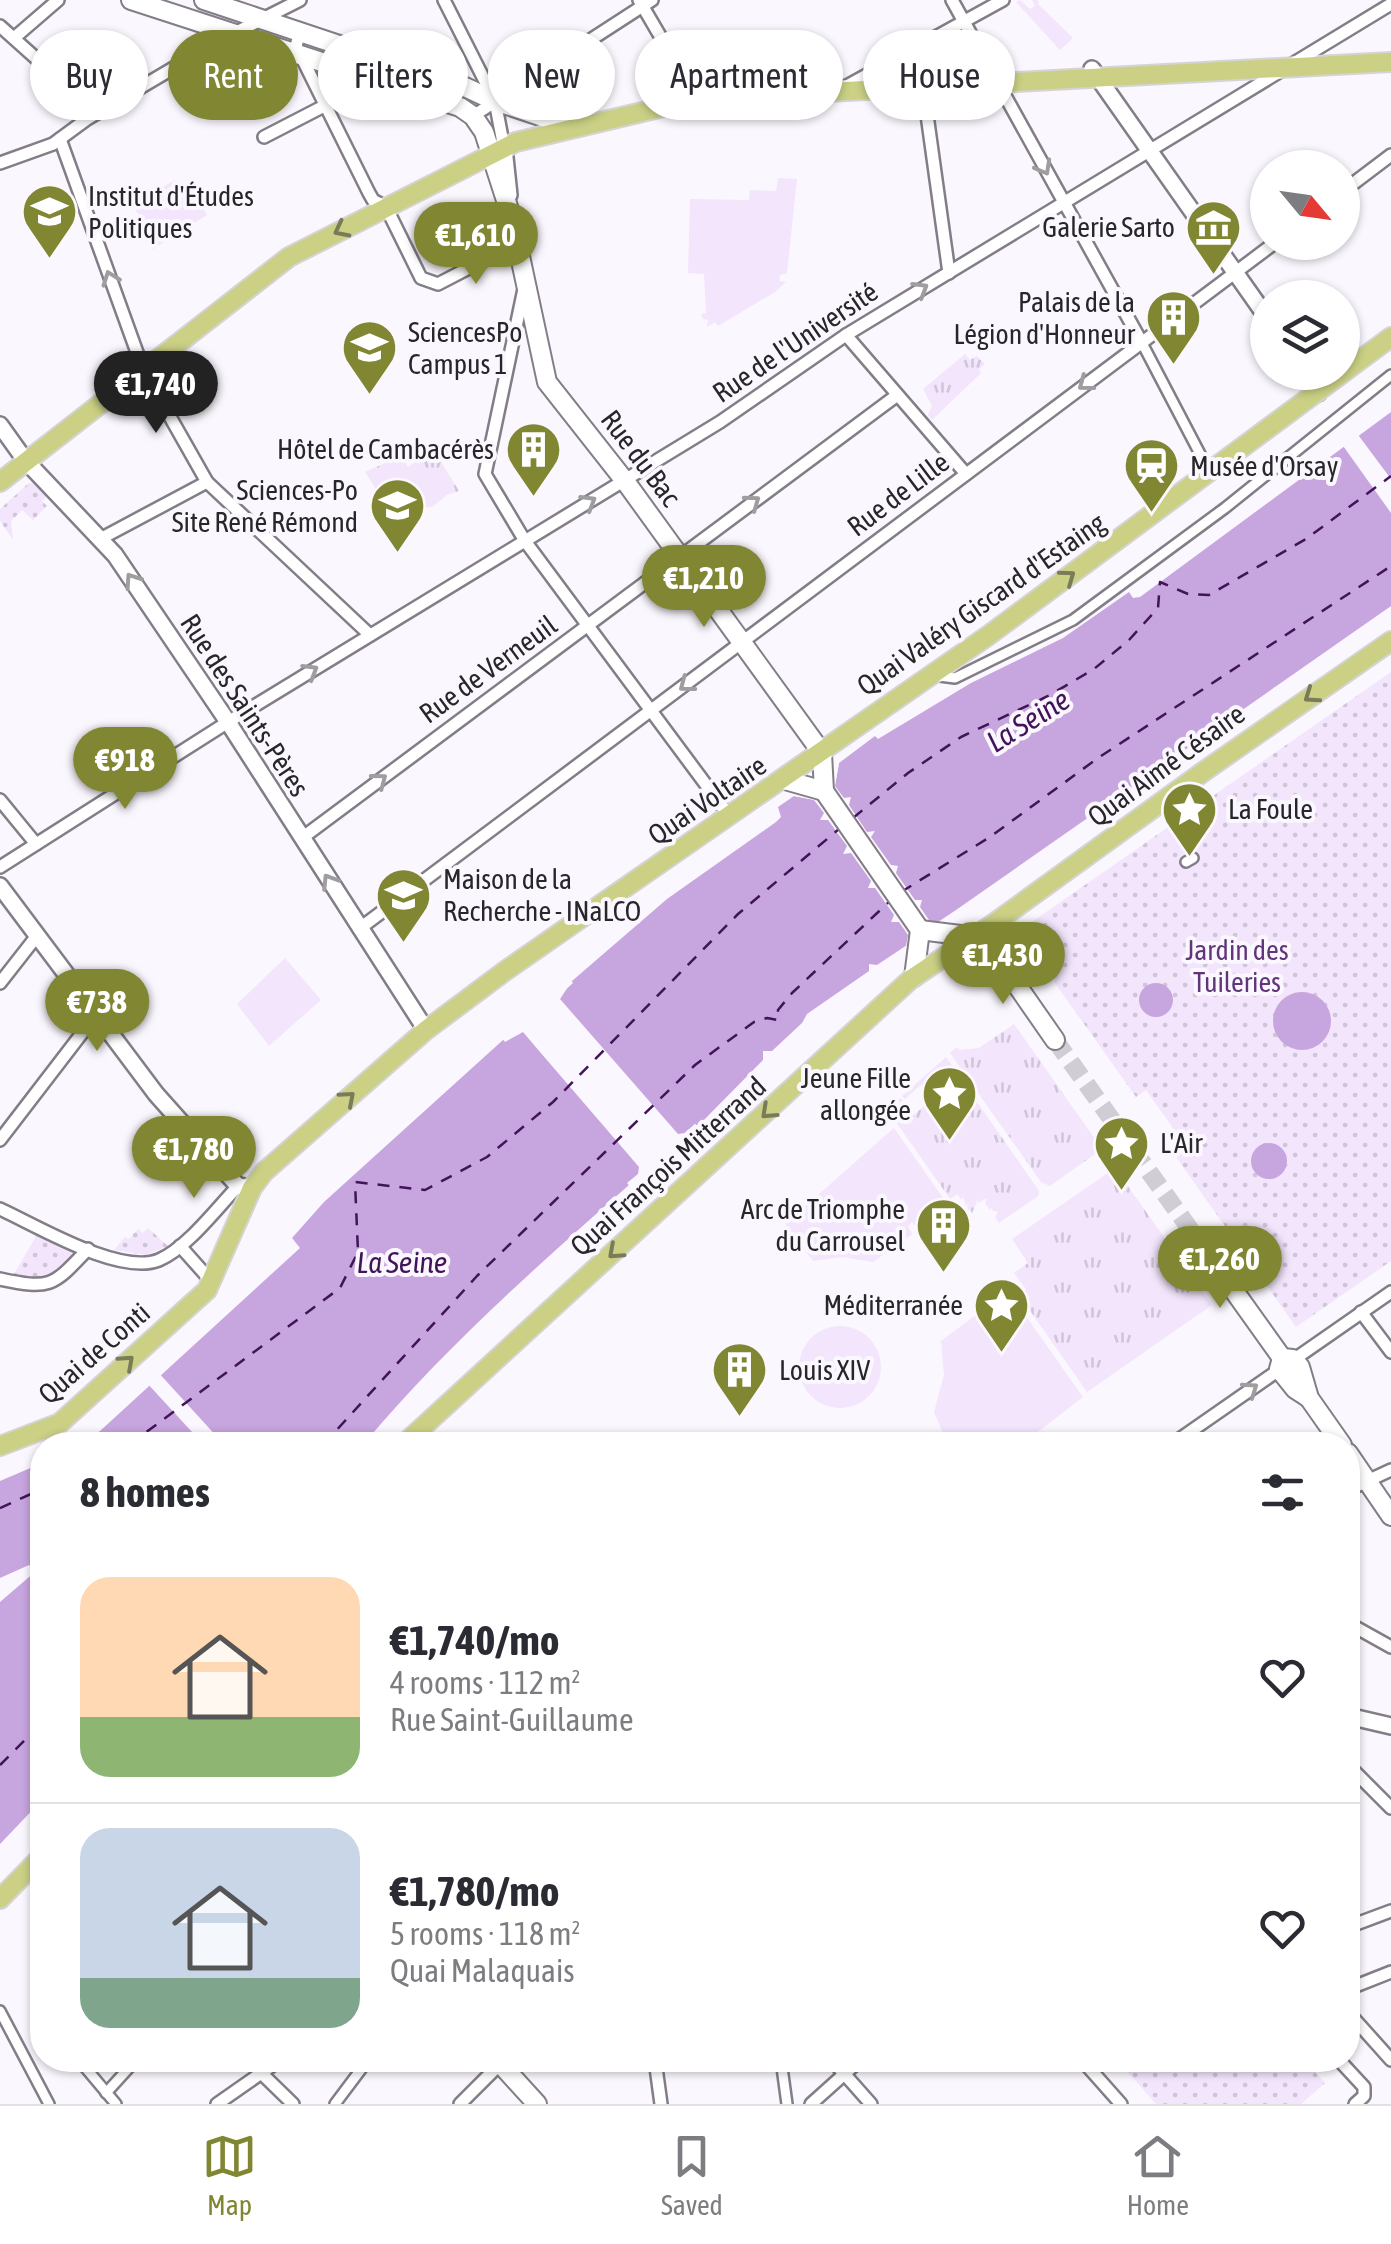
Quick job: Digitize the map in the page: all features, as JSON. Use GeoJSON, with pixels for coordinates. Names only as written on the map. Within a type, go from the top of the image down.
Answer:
{"type":"FeatureCollection","features":[{"type":"Feature","properties":{"kind":"main road"},"geometry":{"type":"LineString","coordinates":[[131,0],[224,30]]}},
{"type":"Feature","properties":{"kind":"main road"},"geometry":{"type":"LineString","coordinates":[[204,0],[228,4],[488,97]]}},
{"type":"Feature","properties":{"kind":"main road"},"geometry":{"type":"LineString","coordinates":[[298,54],[460,107],[473,116],[498,152]]}},
{"type":"Feature","properties":{"kind":"main road"},"geometry":{"type":"LineString","coordinates":[[1015,81],[1294,62],[1391,62]]}},
{"type":"Feature","properties":{"kind":"main road"},"geometry":{"type":"LineString","coordinates":[[0,482],[288,257],[498,152],[572,127],[635,113]]}},
{"type":"Feature","properties":{"kind":"main road"},"geometry":{"type":"LineString","coordinates":[[552,120],[572,127]]}},
{"type":"Feature","properties":{"kind":"main road","name":"Rue du Bac"},"geometry":{"type":"LineString","coordinates":[[498,152],[547,382],[625,480],[822,754]]}},
{"type":"Feature","properties":{"kind":"main road","name":"Quai Valéry Giscard d'Estaing"},"geometry":{"type":"LineString","coordinates":[[822,754],[1391,336]]}},
{"type":"Feature","properties":{"kind":"main road","name":"Quai Aimé Césaire"},"geometry":{"type":"LineString","coordinates":[[975,936],[1391,640]]}},
{"type":"Feature","properties":{"kind":"main road"},"geometry":{"type":"LineString","coordinates":[[822,754],[818,784],[925,937]]}},
{"type":"Feature","properties":{"kind":"main road","name":"Quai Voltaire"},"geometry":{"type":"LineString","coordinates":[[245,1187],[426,1030],[822,754]]}},
{"type":"Feature","properties":{"kind":"main road"},"geometry":{"type":"LineString","coordinates":[[785,780],[818,784]]}},
{"type":"Feature","properties":{"kind":"main road","name":"Quai François Mitterrand"},"geometry":{"type":"LineString","coordinates":[[418,1432],[914,976],[975,936]]}},
{"type":"Feature","properties":{"kind":"main road"},"geometry":{"type":"LineString","coordinates":[[925,937],[984,938],[1055,1040]]}},
{"type":"Feature","properties":{"kind":"main road"},"geometry":{"type":"LineString","coordinates":[[914,976],[925,937]]}},
{"type":"Feature","properties":{"kind":"main road"},"geometry":{"type":"LineString","coordinates":[[212,1282],[241,1214],[245,1187]]}},
{"type":"Feature","properties":{"kind":"main road"},"geometry":{"type":"LineString","coordinates":[[1202,1246],[1285,1362],[1295,1390],[1309,1398],[1333,1432]]}},
{"type":"Feature","properties":{"kind":"main road","name":"Quai de Conti"},"geometry":{"type":"LineString","coordinates":[[37,1432],[60,1423],[212,1282]]}},
{"type":"Feature","properties":{"kind":"main road","name":"Quai de Conti"},"geometry":{"type":"LineString","coordinates":[[0,1446],[30,1434]]}},
{"type":"Feature","properties":{"kind":"main road"},"geometry":{"type":"LineString","coordinates":[[1360,1471],[1391,1516]]}},
{"type":"Feature","properties":{"kind":"main road"},"geometry":{"type":"LineString","coordinates":[[0,1899],[30,1869]]}},
{"type":"Feature","properties":{"kind":"main road"},"geometry":{"type":"LineString","coordinates":[[510,2072],[537,2104]]}},
{"type":"Feature","properties":{"kind":"street"},"geometry":{"type":"LineString","coordinates":[[14,38],[58,0]]}},
{"type":"Feature","properties":{"kind":"street"},"geometry":{"type":"LineString","coordinates":[[243,30],[300,0]]}},
{"type":"Feature","properties":{"kind":"street","name":"Rue du Bac"},"geometry":{"type":"LineString","coordinates":[[444,0],[488,86]]}},
{"type":"Feature","properties":{"kind":"street"},"geometry":{"type":"LineString","coordinates":[[952,0],[968,30]]}},
{"type":"Feature","properties":{"kind":"street"},"geometry":{"type":"LineString","coordinates":[[843,88],[1003,0]]}},
{"type":"Feature","properties":{"kind":"street"},"geometry":{"type":"LineString","coordinates":[[601,30],[644,2],[659,30]]}},
{"type":"Feature","properties":{"kind":"street","name":"Rue de l'Université"},"geometry":{"type":"LineString","coordinates":[[0,867],[228,722],[720,422],[846,334],[1391,4]]}},
{"type":"Feature","properties":{"kind":"street"},"geometry":{"type":"LineString","coordinates":[[0,26],[30,52]]}},
{"type":"Feature","properties":{"kind":"street"},"geometry":{"type":"LineString","coordinates":[[300,32],[296,46],[318,89]]}},
{"type":"Feature","properties":{"kind":"street"},"geometry":{"type":"LineString","coordinates":[[1094,74],[1250,294]]}},
{"type":"Feature","properties":{"kind":"street"},"geometry":{"type":"LineString","coordinates":[[473,116],[488,105]]}},
{"type":"Feature","properties":{"kind":"street"},"geometry":{"type":"LineString","coordinates":[[264,137],[318,109]]}},
{"type":"Feature","properties":{"kind":"street"},"geometry":{"type":"LineString","coordinates":[[1015,115],[1210,472]]}},
{"type":"Feature","properties":{"kind":"street"},"geometry":{"type":"LineString","coordinates":[[0,163],[60,138],[87,120]]}},
{"type":"Feature","properties":{"kind":"street"},"geometry":{"type":"LineString","coordinates":[[334,120],[374,200],[386,207],[421,278],[438,284],[516,243]]}},
{"type":"Feature","properties":{"kind":"street","name":"Rue du Bac"},"geometry":{"type":"LineString","coordinates":[[496,120],[498,152]]}},
{"type":"Feature","properties":{"kind":"street"},"geometry":{"type":"LineString","coordinates":[[928,120],[949,273]]}},
{"type":"Feature","properties":{"kind":"street"},"geometry":{"type":"LineString","coordinates":[[60,138],[143,370],[206,482],[370,636]]}},
{"type":"Feature","properties":{"kind":"street"},"geometry":{"type":"LineString","coordinates":[[1360,178],[1391,155]]}},
{"type":"Feature","properties":{"kind":"street","name":"Rue de Lille"},"geometry":{"type":"LineString","coordinates":[[359,929],[1254,260]]}},
{"type":"Feature","properties":{"kind":"street"},"geometry":{"type":"LineString","coordinates":[[525,284],[486,474],[525,540],[731,818]]}},
{"type":"Feature","properties":{"kind":"street"},"geometry":{"type":"LineString","coordinates":[[846,334],[966,474]]}},
{"type":"Feature","properties":{"kind":"street"},"geometry":{"type":"LineString","coordinates":[[929,674],[952,678],[1073,620],[1225,508],[1391,375]]}},
{"type":"Feature","properties":{"kind":"street","name":"Rue de Verneuil"},"geometry":{"type":"LineString","coordinates":[[302,838],[896,396]]}},
{"type":"Feature","properties":{"kind":"street","name":"Rue des Saints-Pères"},"geometry":{"type":"LineString","coordinates":[[0,425],[25,460],[102,538],[228,722],[426,1030]]}},
{"type":"Feature","properties":{"kind":"street"},"geometry":{"type":"LineString","coordinates":[[102,538],[206,482]]}},
{"type":"Feature","properties":{"kind":"street"},"geometry":{"type":"LineString","coordinates":[[0,800],[36,844]]}},
{"type":"Feature","properties":{"kind":"street"},"geometry":{"type":"LineString","coordinates":[[0,886],[156,1094],[245,1187],[222,1202],[180,1246],[157,1262],[144,1264],[117,1260],[88,1249],[0,1209]]}},
{"type":"Feature","properties":{"kind":"street"},"geometry":{"type":"LineString","coordinates":[[0,983],[36,937]]}},
{"type":"Feature","properties":{"kind":"street"},"geometry":{"type":"LineString","coordinates":[[0,1140],[96,1015]]}},
{"type":"Feature","properties":{"kind":"street"},"geometry":{"type":"LineString","coordinates":[[222,1202],[241,1214]]}},
{"type":"Feature","properties":{"kind":"street"},"geometry":{"type":"LineString","coordinates":[[180,1246],[212,1282]]}},
{"type":"Feature","properties":{"kind":"street"},"geometry":{"type":"LineString","coordinates":[[0,1279],[48,1285],[88,1249]]}},
{"type":"Feature","properties":{"kind":"street"},"geometry":{"type":"LineString","coordinates":[[1189,1432],[1391,1292]]}},
{"type":"Feature","properties":{"kind":"street"},"geometry":{"type":"LineString","coordinates":[[1361,1312],[1391,1352]]}},
{"type":"Feature","properties":{"kind":"street"},"geometry":{"type":"LineString","coordinates":[[1360,1484],[1391,1470]]}},
{"type":"Feature","properties":{"kind":"street"},"geometry":{"type":"LineString","coordinates":[[1360,1630],[1391,1648]]}},
{"type":"Feature","properties":{"kind":"street"},"geometry":{"type":"LineString","coordinates":[[1360,1719],[1391,1726]]}},
{"type":"Feature","properties":{"kind":"street"},"geometry":{"type":"LineString","coordinates":[[1360,1776],[1391,1808]]}},
{"type":"Feature","properties":{"kind":"street"},"geometry":{"type":"LineString","coordinates":[[1360,1923],[1391,1911]]}},
{"type":"Feature","properties":{"kind":"street"},"geometry":{"type":"LineString","coordinates":[[1360,1984],[1391,1972]]}},
{"type":"Feature","properties":{"kind":"street"},"geometry":{"type":"LineString","coordinates":[[0,2011],[30,2069]]}},
{"type":"Feature","properties":{"kind":"street"},"geometry":{"type":"LineString","coordinates":[[1360,2025],[1391,2060]]}},
{"type":"Feature","properties":{"kind":"street"},"geometry":{"type":"LineString","coordinates":[[31,2072],[48,2104]]}},
{"type":"Feature","properties":{"kind":"street"},"geometry":{"type":"LineString","coordinates":[[89,2072],[116,2104]]}},
{"type":"Feature","properties":{"kind":"street"},"geometry":{"type":"LineString","coordinates":[[106,2093],[125,2072]]}},
{"type":"Feature","properties":{"kind":"street"},"geometry":{"type":"LineString","coordinates":[[217,2104],[250,2072]]}},
{"type":"Feature","properties":{"kind":"street"},"geometry":{"type":"LineString","coordinates":[[260,2072],[292,2104]]}},
{"type":"Feature","properties":{"kind":"street"},"geometry":{"type":"LineString","coordinates":[[335,2104],[359,2072]]}},
{"type":"Feature","properties":{"kind":"street"},"geometry":{"type":"LineString","coordinates":[[460,2104],[491,2072]]}},
{"type":"Feature","properties":{"kind":"street"},"geometry":{"type":"LineString","coordinates":[[657,2072],[661,2104]]}},
{"type":"Feature","properties":{"kind":"street"},"geometry":{"type":"LineString","coordinates":[[783,2072],[787,2104]]}},
{"type":"Feature","properties":{"kind":"street"},"geometry":{"type":"LineString","coordinates":[[1093,2072],[1122,2104]]}},
{"type":"Feature","properties":{"kind":"street"},"geometry":{"type":"LineString","coordinates":[[1350,2072],[1364,2087],[1364,2096],[1354,2104]]}},
{"type":"Feature","properties":{"kind":"street"},"geometry":{"type":"LineString","coordinates":[[811,2104],[845,2074],[871,2104]]}},
{"type":"Feature","properties":{"kind":"green space"},"geometry":{"type":"Polygon","coordinates":[[[1020,0],[1030,9],[1035,6],[1032,0],[1038,0],[1073,38],[1060,50],[1016,2],[1020,0]]]}},
{"type":"Feature","properties":{"kind":"green space"},"geometry":{"type":"Polygon","coordinates":[[[778,178],[797,179],[787,273],[780,275],[779,281],[786,282],[718,326],[715,322],[707,327],[708,320],[701,314],[706,313],[704,274],[688,273],[690,199],[749,200],[750,190],[776,191],[778,178]]]}},
{"type":"Feature","properties":{"kind":"green space"},"geometry":{"type":"Polygon","coordinates":[[[175,180],[184,195],[192,191],[207,215],[153,249],[138,224],[142,221],[133,205],[175,180]]]}},
{"type":"Feature","properties":{"kind":"green space"},"geometry":{"type":"Polygon","coordinates":[[[965,354],[970,360],[977,356],[985,364],[979,369],[981,373],[932,420],[928,415],[932,406],[923,389],[965,354]]]}},
{"type":"Feature","properties":{"kind":"green space"},"geometry":{"type":"Polygon","coordinates":[[[443,450],[450,456],[441,462],[459,491],[406,516],[400,527],[365,472],[401,456],[408,467],[428,453],[443,450]]]}},
{"type":"Feature","properties":{"kind":"green space"},"geometry":{"type":"Polygon","coordinates":[[[29,483],[48,495],[42,501],[47,506],[33,520],[22,510],[11,521],[13,540],[0,521],[0,509],[29,483]]]}},
{"type":"Feature","properties":{"kind":"green space","name":"Jardin des Tuileries"},"geometry":{"type":"Polygon","coordinates":[[[1391,672],[1391,1261],[1296,1327],[1174,1154],[1185,1145],[1146,1090],[1136,1097],[1045,969],[1038,961],[1027,969],[1006,940],[1391,672]]]}},
{"type":"Feature","properties":{"kind":"green space"},"geometry":{"type":"Polygon","coordinates":[[[285,958],[321,1000],[269,1046],[237,1004],[285,958]]]}},
{"type":"Feature","properties":{"kind":"green space"},"geometry":{"type":"Polygon","coordinates":[[[1014,1024],[1102,1149],[1050,1186],[1041,1182],[950,1053],[957,1047],[979,1048],[1014,1024]]]}},
{"type":"Feature","properties":{"kind":"green space"},"geometry":{"type":"Polygon","coordinates":[[[946,1057],[1039,1191],[1038,1196],[999,1223],[995,1217],[998,1212],[985,1203],[987,1198],[978,1203],[979,1197],[972,1213],[963,1196],[962,1200],[957,1194],[950,1199],[891,1115],[890,1107],[900,1098],[903,1100],[897,1106],[909,1119],[933,1098],[922,1084],[905,1099],[902,1096],[946,1057]]]}},
{"type":"Feature","properties":{"kind":"green space"},"geometry":{"type":"Polygon","coordinates":[[[894,1128],[943,1198],[937,1202],[943,1211],[918,1230],[912,1222],[908,1226],[912,1234],[873,1262],[843,1257],[813,1261],[785,1224],[894,1128]]]}},
{"type":"Feature","properties":{"kind":"green space"},"geometry":{"type":"Polygon","coordinates":[[[1115,1168],[1212,1305],[1087,1392],[1019,1295],[1026,1289],[1014,1273],[1028,1263],[1012,1239],[1115,1168]]]}},
{"type":"Feature","properties":{"kind":"green space"},"geometry":{"type":"Polygon","coordinates":[[[148,1228],[168,1246],[146,1255],[114,1250],[125,1237],[129,1239],[138,1229],[143,1233],[148,1228]]]}},
{"type":"Feature","properties":{"kind":"green space"},"geometry":{"type":"Polygon","coordinates":[[[37,1235],[71,1251],[72,1257],[46,1274],[14,1274],[37,1235]]]}},
{"type":"Feature","properties":{"kind":"green space"},"geometry":{"type":"Polygon","coordinates":[[[1008,1291],[1083,1397],[1038,1432],[942,1432],[934,1412],[944,1375],[941,1341],[1008,1291]]]}},
{"type":"Feature","properties":{"kind":"green space"},"geometry":{"type":"Polygon","coordinates":[[[840,1326],[856,1329],[869,1338],[878,1351],[878,1383],[869,1396],[856,1405],[840,1408],[824,1405],[811,1396],[802,1383],[799,1367],[802,1351],[811,1338],[824,1329],[840,1326]]]}},
{"type":"Feature","properties":{"kind":"green space"},"geometry":{"type":"Polygon","coordinates":[[[1128,2072],[1315,2072],[1325,2083],[1301,2104],[1156,2104],[1128,2072]]]}},
{"type":"Feature","properties":{"kind":"water","name":"La Seine"},"geometry":{"type":"Polygon","coordinates":[[[1391,412],[1391,606],[956,910],[938,922],[929,921],[909,935],[907,945],[877,965],[869,964],[869,971],[807,1014],[772,1051],[763,1051],[763,1060],[698,1126],[695,1124],[628,1183],[491,1310],[374,1432],[99,1432],[300,1248],[292,1238],[324,1202],[503,1040],[519,1034],[560,999],[572,981],[667,899],[776,822],[781,817],[778,807],[794,796],[815,800],[835,785],[839,763],[875,736],[878,739],[971,683],[1063,638],[1129,592],[1133,598],[1140,597],[1391,412]]]}},
{"type":"Feature","properties":{"kind":"water"},"geometry":{"type":"Polygon","coordinates":[[[1156,983],[1168,988],[1173,1000],[1168,1012],[1156,1017],[1144,1012],[1139,1000],[1144,988],[1156,983]]]}},
{"type":"Feature","properties":{"kind":"water"},"geometry":{"type":"Polygon","coordinates":[[[1302,992],[1323,1000],[1331,1021],[1323,1042],[1302,1050],[1281,1042],[1273,1021],[1281,1000],[1302,992]]]}},
{"type":"Feature","properties":{"kind":"water"},"geometry":{"type":"Polygon","coordinates":[[[1269,1143],[1282,1148],[1287,1161],[1282,1174],[1269,1179],[1256,1174],[1251,1161],[1256,1148],[1269,1143]]]}},
{"type":"Feature","properties":{"kind":"water"},"geometry":{"type":"Polygon","coordinates":[[[30,1468],[30,1566],[0,1578],[0,1481],[30,1468]]]}},
{"type":"Feature","properties":{"kind":"water"},"geometry":{"type":"Polygon","coordinates":[[[30,1576],[30,1813],[0,1844],[0,1602],[30,1576]]]}},
{"type":"Feature","properties":{"kind":"pier"},"geometry":{"type":"Polygon","coordinates":[[[1356,432],[1391,479],[1391,513],[1341,443],[1356,432]]]}},
{"type":"Feature","properties":{"kind":"pier"},"geometry":{"type":"Polygon","coordinates":[[[839,763],[835,786],[844,798],[851,797],[849,805],[867,832],[875,831],[871,837],[891,865],[898,866],[896,873],[915,900],[922,900],[920,907],[929,920],[944,924],[905,952],[908,935],[899,922],[891,922],[894,915],[875,888],[868,888],[871,881],[851,853],[843,854],[847,846],[828,820],[820,820],[824,813],[814,800],[794,796],[831,782],[833,768],[839,763]]]}},
{"type":"Feature","properties":{"kind":"pier"},"geometry":{"type":"Polygon","coordinates":[[[568,977],[573,983],[560,999],[678,1134],[695,1124],[700,1131],[681,1139],[643,1171],[632,1189],[627,1183],[638,1174],[639,1167],[523,1032],[505,1042],[500,1036],[519,1027],[557,994],[568,977]]]}},
{"type":"Feature","properties":{"kind":"pier"},"geometry":{"type":"Polygon","coordinates":[[[157,1371],[213,1432],[192,1432],[146,1382],[157,1371]]]}},
{"type":"Feature","properties":{"kind":"ferry route"},"geometry":{"type":"LineString","coordinates":[[853,818],[961,737],[1050,695],[1094,669],[1129,640],[1158,608],[1160,582],[1188,594],[1209,595],[1306,539],[1391,476]]}},
{"type":"Feature","properties":{"kind":"ferry route"},"geometry":{"type":"LineString","coordinates":[[901,892],[990,837],[1098,758],[1391,566]]}},
{"type":"Feature","properties":{"kind":"ferry route"},"geometry":{"type":"LineString","coordinates":[[146,1432],[340,1288],[358,1252],[355,1182],[425,1190],[487,1157],[553,1102],[738,914],[839,829]]}},
{"type":"Feature","properties":{"kind":"ferry route"},"geometry":{"type":"LineString","coordinates":[[335,1432],[477,1276],[695,1065],[754,1022],[778,1020],[778,1010],[792,993],[891,900]]}},
{"type":"Feature","properties":{"kind":"ferry route"},"geometry":{"type":"LineString","coordinates":[[0,1508],[30,1494]]}},
{"type":"Feature","properties":{"kind":"ferry route"},"geometry":{"type":"LineString","coordinates":[[0,1765],[30,1735]]}},
{"type":"Feature","properties":{"kind":"tunnel"},"geometry":{"type":"LineString","coordinates":[[1055,1040],[1202,1246]]}},
{"type":"Feature","properties":{"kind":"place","name":"Institut d'Études Politiques"},"geometry":{"type":"Point","coordinates":[49,261]}},
{"type":"Feature","properties":{"kind":"place","name":"Galerie Sarto"},"geometry":{"type":"Point","coordinates":[1214,276]}},
{"type":"Feature","properties":{"kind":"place","name":"Palais de la Légion d'Honneur"},"geometry":{"type":"Point","coordinates":[1174,367]}},
{"type":"Feature","properties":{"kind":"place","name":"SciencesPo Campus 1"},"geometry":{"type":"Point","coordinates":[369,397]}},
{"type":"Feature","properties":{"kind":"place","name":"Hôtel de Cambacérès"},"geometry":{"type":"Point","coordinates":[533,498]}},
{"type":"Feature","properties":{"kind":"place","name":"Musée d'Orsay"},"geometry":{"type":"Point","coordinates":[1151,515]}},
{"type":"Feature","properties":{"kind":"place","name":"Sciences-Po Site René Rémond"},"geometry":{"type":"Point","coordinates":[397,555]}},
{"type":"Feature","properties":{"kind":"place","name":"La Foule"},"geometry":{"type":"Point","coordinates":[1189,858]}},
{"type":"Feature","properties":{"kind":"place","name":"Maison de la Recherche - INaLCO"},"geometry":{"type":"Point","coordinates":[404,944]}},
{"type":"Feature","properties":{"kind":"place","name":"Jeune Fille allongée"},"geometry":{"type":"Point","coordinates":[950,1143]}},
{"type":"Feature","properties":{"kind":"place","name":"L'Air"},"geometry":{"type":"Point","coordinates":[1121,1192]}},
{"type":"Feature","properties":{"kind":"place","name":"Arc de Triomphe du Carrousel"},"geometry":{"type":"Point","coordinates":[944,1274]}},
{"type":"Feature","properties":{"kind":"place","name":"Méditerranée"},"geometry":{"type":"Point","coordinates":[1002,1354]}},
{"type":"Feature","properties":{"kind":"place","name":"Louis XIV"},"geometry":{"type":"Point","coordinates":[740,1419]}}]}
